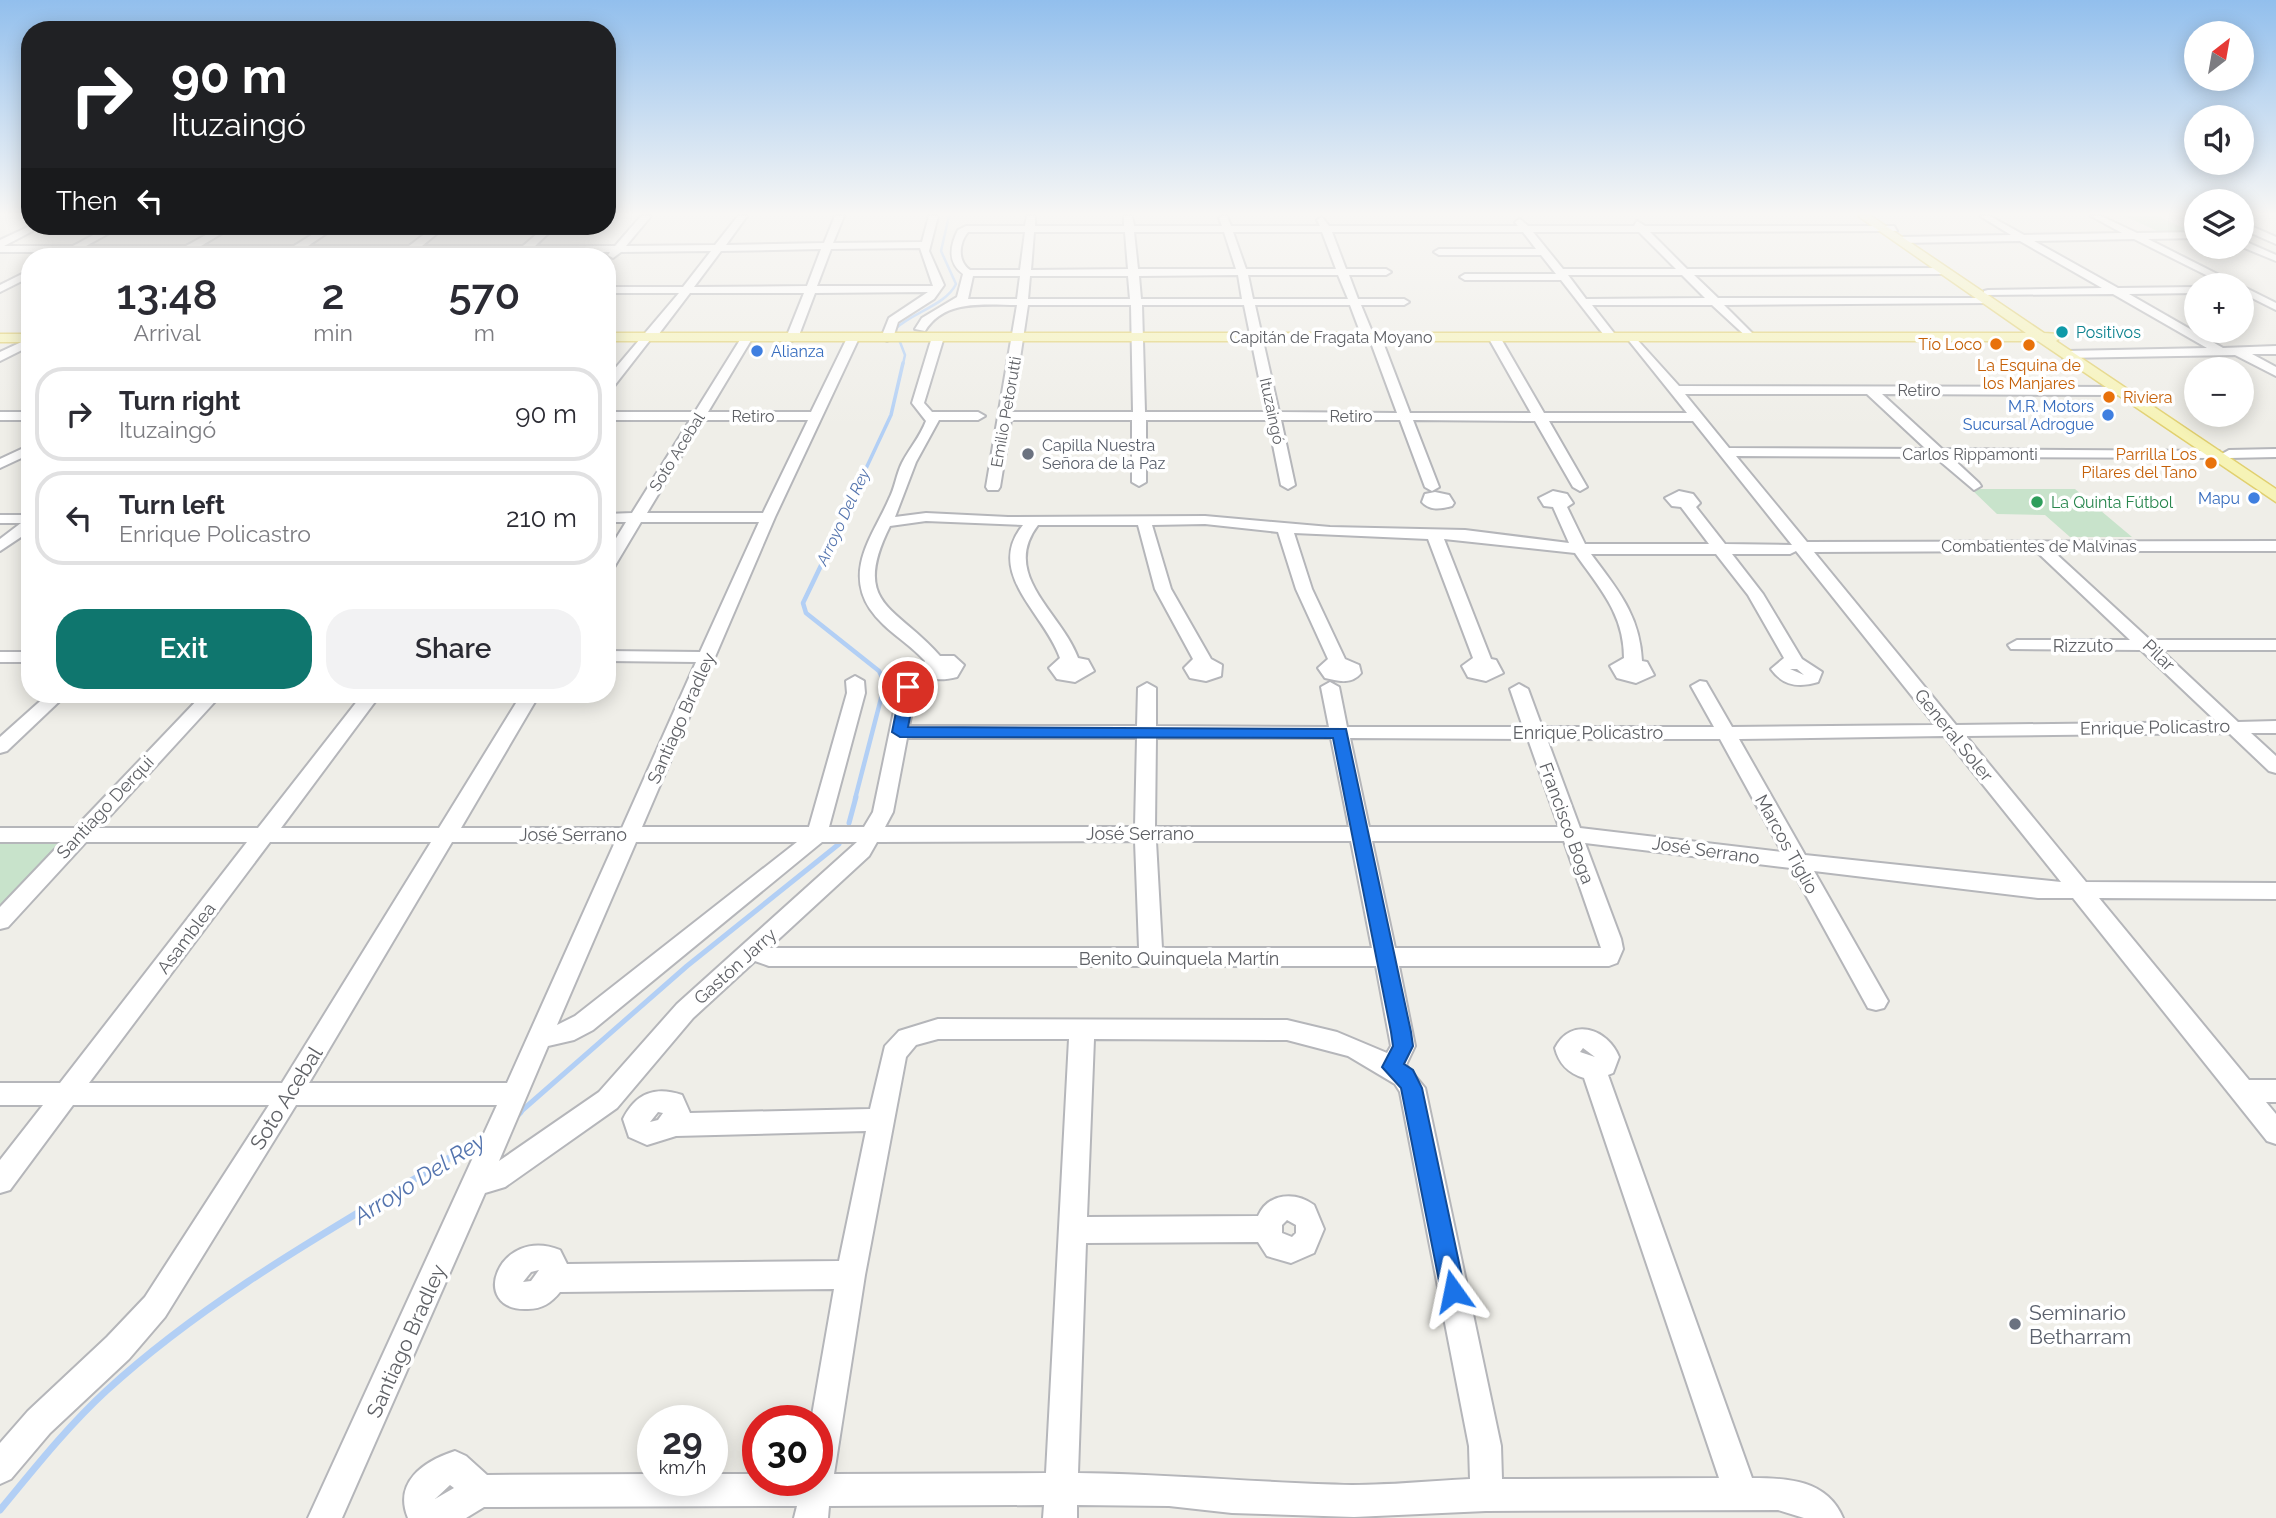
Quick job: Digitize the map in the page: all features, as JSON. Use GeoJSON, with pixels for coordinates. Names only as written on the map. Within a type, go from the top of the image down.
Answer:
{"type":"FeatureCollection","features":[{"type":"Feature","properties":{"kind":"main road"},"geometry":{"type":"LineString","coordinates":[[1971,287],[1988,297]]}},
{"type":"Feature","properties":{"kind":"main road"},"geometry":{"type":"LineString","coordinates":[[1973,287],[2121,391],[2276,485]]}},
{"type":"Feature","properties":{"kind":"main road","name":"Capitán de Fragata Moyano"},"geometry":{"type":"LineString","coordinates":[[616,337],[2048,337]]}},
{"type":"Feature","properties":{"kind":"main road"},"geometry":{"type":"LineString","coordinates":[[0,338],[21,339]]}},
{"type":"Feature","properties":{"kind":"main road"},"geometry":{"type":"LineString","coordinates":[[2073,355],[2221,454],[2276,496]]}},
{"type":"Feature","properties":{"kind":"street"},"geometry":{"type":"LineString","coordinates":[[616,376],[689,287]]}},
{"type":"Feature","properties":{"kind":"street"},"geometry":{"type":"LineString","coordinates":[[921,329],[926,320],[958,302],[966,287]]}},
{"type":"Feature","properties":{"kind":"street","name":"Emilio Petorutti"},"geometry":{"type":"LineString","coordinates":[[993,487],[1019,337],[1025,287]]}},
{"type":"Feature","properties":{"kind":"street"},"geometry":{"type":"LineString","coordinates":[[1134,287],[1139,337],[1139,482]]}},
{"type":"Feature","properties":{"kind":"street","name":"Ituzaingó"},"geometry":{"type":"LineString","coordinates":[[1245,287],[1288,485]]}},
{"type":"Feature","properties":{"kind":"street"},"geometry":{"type":"LineString","coordinates":[[1349,287],[1405,416],[1432,487]]}},
{"type":"Feature","properties":{"kind":"street"},"geometry":{"type":"LineString","coordinates":[[1571,287],[1611,337]]}},
{"type":"Feature","properties":{"kind":"street"},"geometry":{"type":"LineString","coordinates":[[1700,287],[1750,337]]}},
{"type":"Feature","properties":{"kind":"street"},"geometry":{"type":"LineString","coordinates":[[2110,287],[2222,352]]}},
{"type":"Feature","properties":{"kind":"street"},"geometry":{"type":"LineString","coordinates":[[2254,288],[2264,288]]}},
{"type":"Feature","properties":{"kind":"street"},"geometry":{"type":"LineString","coordinates":[[0,289],[21,290]]}},
{"type":"Feature","properties":{"kind":"street"},"geometry":{"type":"LineString","coordinates":[[792,338],[809,289]]}},
{"type":"Feature","properties":{"kind":"street"},"geometry":{"type":"LineString","coordinates":[[616,290],[938,289]]}},
{"type":"Feature","properties":{"kind":"street"},"geometry":{"type":"LineString","coordinates":[[888,338],[893,320],[930,298],[938,289]]}},
{"type":"Feature","properties":{"kind":"street"},"geometry":{"type":"LineString","coordinates":[[1583,302],[1988,297],[2184,290]]}},
{"type":"Feature","properties":{"kind":"street"},"geometry":{"type":"LineString","coordinates":[[2254,295],[2276,307]]}},
{"type":"Feature","properties":{"kind":"street"},"geometry":{"type":"LineString","coordinates":[[958,302],[1404,302]]}},
{"type":"Feature","properties":{"kind":"street","name":"Soto Acebal"},"geometry":{"type":"LineString","coordinates":[[616,551],[747,337]]}},
{"type":"Feature","properties":{"kind":"street"},"geometry":{"type":"LineString","coordinates":[[935,662],[885,618],[867,589],[865,577],[870,553],[883,523],[897,501],[909,463],[933,421],[918,403],[937,337]]}},
{"type":"Feature","properties":{"kind":"street"},"geometry":{"type":"LineString","coordinates":[[1494,337],[1580,487]]}},
{"type":"Feature","properties":{"kind":"street","name":"General Soler"},"geometry":{"type":"LineString","coordinates":[[1632,337],[1727,452],[1796,548],[1951,730],[2276,1133]]}},
{"type":"Feature","properties":{"kind":"street","name":"Santiago Bradley"},"geometry":{"type":"LineString","coordinates":[[325,1518],[481,1174],[512,1096],[768,517],[853,338]]}},
{"type":"Feature","properties":{"kind":"street"},"geometry":{"type":"LineString","coordinates":[[0,357],[21,345]]}},
{"type":"Feature","properties":{"kind":"street"},"geometry":{"type":"LineString","coordinates":[[2073,355],[2276,350]]}},
{"type":"Feature","properties":{"kind":"street"},"geometry":{"type":"LineString","coordinates":[[2238,351],[2276,372]]}},
{"type":"Feature","properties":{"kind":"street","name":"Retiro"},"geometry":{"type":"LineString","coordinates":[[1675,390],[2121,391]]}},
{"type":"Feature","properties":{"kind":"street"},"geometry":{"type":"LineString","coordinates":[[1870,390],[1974,486]]}},
{"type":"Feature","properties":{"kind":"street"},"geometry":{"type":"LineString","coordinates":[[0,416],[21,416]]}},
{"type":"Feature","properties":{"kind":"street","name":"Retiro"},"geometry":{"type":"LineString","coordinates":[[616,416],[815,416]]}},
{"type":"Feature","properties":{"kind":"street"},"geometry":{"type":"LineString","coordinates":[[931,416],[978,416]]}},
{"type":"Feature","properties":{"kind":"street","name":"Retiro"},"geometry":{"type":"LineString","coordinates":[[1005,416],[1697,417]]}},
{"type":"Feature","properties":{"kind":"street","name":"Carlos Rippamonti"},"geometry":{"type":"LineString","coordinates":[[1727,452],[2276,453]]}},
{"type":"Feature","properties":{"kind":"street"},"geometry":{"type":"LineString","coordinates":[[0,464],[21,454]]}},
{"type":"Feature","properties":{"kind":"street"},"geometry":{"type":"LineString","coordinates":[[897,501],[926,517]]}},
{"type":"Feature","properties":{"kind":"street"},"geometry":{"type":"LineString","coordinates":[[1559,505],[1580,549],[1626,611],[1634,646],[1633,663]]}},
{"type":"Feature","properties":{"kind":"street"},"geometry":{"type":"LineString","coordinates":[[1687,505],[1761,602],[1796,663]]}},
{"type":"Feature","properties":{"kind":"street"},"geometry":{"type":"LineString","coordinates":[[1440,506],[1442,534],[1483,662]]}},
{"type":"Feature","properties":{"kind":"street"},"geometry":{"type":"LineString","coordinates":[[616,518],[768,517]]}},
{"type":"Feature","properties":{"kind":"street"},"geometry":{"type":"LineString","coordinates":[[883,523],[926,517]]}},
{"type":"Feature","properties":{"kind":"street","name":"Combatientes de Malvinas"},"geometry":{"type":"LineString","coordinates":[[926,517],[1008,522],[1169,520],[1311,530],[1442,534],[1580,549],[2276,546]]}},
{"type":"Feature","properties":{"kind":"street"},"geometry":{"type":"LineString","coordinates":[[0,519],[21,521]]}},
{"type":"Feature","properties":{"kind":"street"},"geometry":{"type":"LineString","coordinates":[[1143,520],[1153,541],[1158,578],[1203,662]]}},
{"type":"Feature","properties":{"kind":"street"},"geometry":{"type":"LineString","coordinates":[[1153,541],[1169,520]]}},
{"type":"Feature","properties":{"kind":"street"},"geometry":{"type":"LineString","coordinates":[[1034,521],[1018,540],[1016,548],[1020,576],[1028,595],[1061,637],[1070,661]]}},
{"type":"Feature","properties":{"kind":"street"},"geometry":{"type":"LineString","coordinates":[[1008,522],[1018,540]]}},
{"type":"Feature","properties":{"kind":"street"},"geometry":{"type":"LineString","coordinates":[[1284,527],[1294,551],[1296,571],[1338,662]]}},
{"type":"Feature","properties":{"kind":"street"},"geometry":{"type":"LineString","coordinates":[[0,546],[21,529]]}},
{"type":"Feature","properties":{"kind":"street"},"geometry":{"type":"LineString","coordinates":[[1294,551],[1311,530]]}},
{"type":"Feature","properties":{"kind":"street","name":"Pilar"},"geometry":{"type":"LineString","coordinates":[[2039,546],[2276,766]]}},
{"type":"Feature","properties":{"kind":"street","name":"Rizzuto"},"geometry":{"type":"LineString","coordinates":[[2017,645],[2276,645]]}},
{"type":"Feature","properties":{"kind":"street"},"geometry":{"type":"LineString","coordinates":[[616,656],[708,657]]}},
{"type":"Feature","properties":{"kind":"street"},"geometry":{"type":"LineString","coordinates":[[0,657],[21,657]]}},
{"type":"Feature","properties":{"kind":"street"},"geometry":{"type":"LineString","coordinates":[[537,1039],[565,1033],[584,1023],[804,848],[817,834],[856,693],[855,681]]}},
{"type":"Feature","properties":{"kind":"street","name":"Marcos Tiglio"},"geometry":{"type":"LineString","coordinates":[[1700,686],[1876,1001]]}},
{"type":"Feature","properties":{"kind":"street","name":"Gastón Jarry"},"geometry":{"type":"LineString","coordinates":[[481,1174],[496,1178],[608,1100],[685,1011],[855,859],[874,832],[890,784],[908,687]]}},
{"type":"Feature","properties":{"kind":"street"},"geometry":{"type":"LineString","coordinates":[[1330,687],[1403,1046],[1392,1067]]}},
{"type":"Feature","properties":{"kind":"street"},"geometry":{"type":"LineString","coordinates":[[1147,688],[1145,832],[1150,957]]}},
{"type":"Feature","properties":{"kind":"street","name":"Francisco Boga"},"geometry":{"type":"LineString","coordinates":[[1519,689],[1610,939],[1612,949],[1609,957]]}},
{"type":"Feature","properties":{"kind":"street"},"geometry":{"type":"LineString","coordinates":[[0,747],[48,703]]}},
{"type":"Feature","properties":{"kind":"street","name":"Santiago Derqui"},"geometry":{"type":"LineString","coordinates":[[0,921],[204,703]]}},
{"type":"Feature","properties":{"kind":"street","name":"Asamblea"},"geometry":{"type":"LineString","coordinates":[[0,1181],[365,703]]}},
{"type":"Feature","properties":{"kind":"street","name":"Soto Acebal"},"geometry":{"type":"LineString","coordinates":[[0,1468],[39,1422],[118,1348],[155,1307],[290,1093],[443,834],[525,703]]}},
{"type":"Feature","properties":{"kind":"street","name":"Enrique Policastro"},"geometry":{"type":"LineString","coordinates":[[900,732],[1726,733],[2276,727]]}},
{"type":"Feature","properties":{"kind":"street","name":"José Serrano"},"geometry":{"type":"LineString","coordinates":[[0,835],[874,832],[1570,834],[2038,890],[2276,891]]}},
{"type":"Feature","properties":{"kind":"street","name":"Benito Quinquela Martín"},"geometry":{"type":"LineString","coordinates":[[751,951],[769,957],[1609,957]]}},
{"type":"Feature","properties":{"kind":"street"},"geometry":{"type":"LineString","coordinates":[[813,1505],[852,1275],[894,1053],[908,1038],[938,1029],[1305,1032],[1392,1067],[1406,1077],[1412,1088],[1485,1446],[1486,1495]]}},
{"type":"Feature","properties":{"kind":"street"},"geometry":{"type":"LineString","coordinates":[[1061,1503],[1082,1030]]}},
{"type":"Feature","properties":{"kind":"street"},"geometry":{"type":"LineString","coordinates":[[1594,1070],[1741,1494]]}},
{"type":"Feature","properties":{"kind":"street"},"geometry":{"type":"LineString","coordinates":[[2242,1091],[2276,1091]]}},
{"type":"Feature","properties":{"kind":"street"},"geometry":{"type":"LineString","coordinates":[[0,1094],[290,1093],[512,1096]]}},
{"type":"Feature","properties":{"kind":"street"},"geometry":{"type":"LineString","coordinates":[[672,1125],[880,1120]]}},
{"type":"Feature","properties":{"kind":"street"},"geometry":{"type":"LineString","coordinates":[[1073,1230],[1267,1229]]}},
{"type":"Feature","properties":{"kind":"street"},"geometry":{"type":"LineString","coordinates":[[552,1278],[852,1275]]}},
{"type":"Feature","properties":{"kind":"street"},"geometry":{"type":"LineString","coordinates":[[481,1491],[813,1505],[1061,1503],[1169,1490],[1233,1497],[1354,1501],[1486,1495],[1778,1494],[1806,1498],[1826,1518]]}},
{"type":"Feature","properties":{"kind":"green space","name":"La Quinta Fútbol"},"geometry":{"type":"Polygon","coordinates":[[[1971,489],[2075,489],[2132,537],[2070,537],[2045,515],[1997,514],[1971,489]]]}},
{"type":"Feature","properties":{"kind":"green space"},"geometry":{"type":"Polygon","coordinates":[[[0,840],[68,841],[0,912],[0,840]]]}},
{"type":"Feature","properties":{"kind":"waterway","name":"Arroyo Del Rey"},"geometry":{"type":"LineString","coordinates":[[903,364],[905,355],[895,329],[945,298],[954,287]]}},
{"type":"Feature","properties":{"kind":"waterway","name":"Arroyo Del Rey"},"geometry":{"type":"LineString","coordinates":[[826,554],[891,415],[903,363]]}},
{"type":"Feature","properties":{"kind":"waterway","name":"Arroyo Del Rey"},"geometry":{"type":"LineString","coordinates":[[827,553],[803,603],[806,613],[879,671],[885,683],[855,799]]}},
{"type":"Feature","properties":{"kind":"waterway","name":"Arroyo Del Rey"},"geometry":{"type":"LineString","coordinates":[[849,823],[856,797]]}},
{"type":"Feature","properties":{"kind":"waterway","name":"Arroyo Del Rey"},"geometry":{"type":"LineString","coordinates":[[518,1114],[687,966],[839,844]]}},
{"type":"Feature","properties":{"kind":"waterway","name":"Arroyo Del Rey"},"geometry":{"type":"LineString","coordinates":[[515,1117],[518,1114]]}},
{"type":"Feature","properties":{"kind":"waterway","name":"Arroyo Del Rey"},"geometry":{"type":"LineString","coordinates":[[0,1510],[51,1449],[106,1391],[194,1319],[289,1255],[484,1137]]}},
{"type":"Feature","properties":{"kind":"place","name":"Positivos"},"geometry":{"type":"Point","coordinates":[2062,332]}},
{"type":"Feature","properties":{"kind":"place","name":"Tío Loco"},"geometry":{"type":"Point","coordinates":[1996,344]}},
{"type":"Feature","properties":{"kind":"place","name":"La Esquina de los Manjares"},"geometry":{"type":"Point","coordinates":[2029,345]}},
{"type":"Feature","properties":{"kind":"place","name":"Alianza"},"geometry":{"type":"Point","coordinates":[757,351]}},
{"type":"Feature","properties":{"kind":"place","name":"Riviera"},"geometry":{"type":"Point","coordinates":[2109,397]}},
{"type":"Feature","properties":{"kind":"place","name":"M.R. Motors Sucursal Adrogue"},"geometry":{"type":"Point","coordinates":[2108,415]}},
{"type":"Feature","properties":{"kind":"place","name":"Capilla Nuestra Señora de la Paz"},"geometry":{"type":"Point","coordinates":[1028,454]}},
{"type":"Feature","properties":{"kind":"place","name":"Parrilla Los Pilares del Tano"},"geometry":{"type":"Point","coordinates":[2211,463]}},
{"type":"Feature","properties":{"kind":"place","name":"Mapu"},"geometry":{"type":"Point","coordinates":[2254,498]}},
{"type":"Feature","properties":{"kind":"place","name":"La Quinta Fútbol"},"geometry":{"type":"Point","coordinates":[2037,502]}},
{"type":"Feature","properties":{"kind":"place","name":"Seminario Betharram"},"geometry":{"type":"Point","coordinates":[2015,1324]}},
{"type":"Feature","properties":{"kind":"route"},"geometry":{"type":"LineString","coordinates":[[908,687],[900,732],[1340,733],[1401,1032],[1403,1046],[1400,1057],[1392,1067],[1406,1077],[1412,1088],[1453,1291]]}}]}
